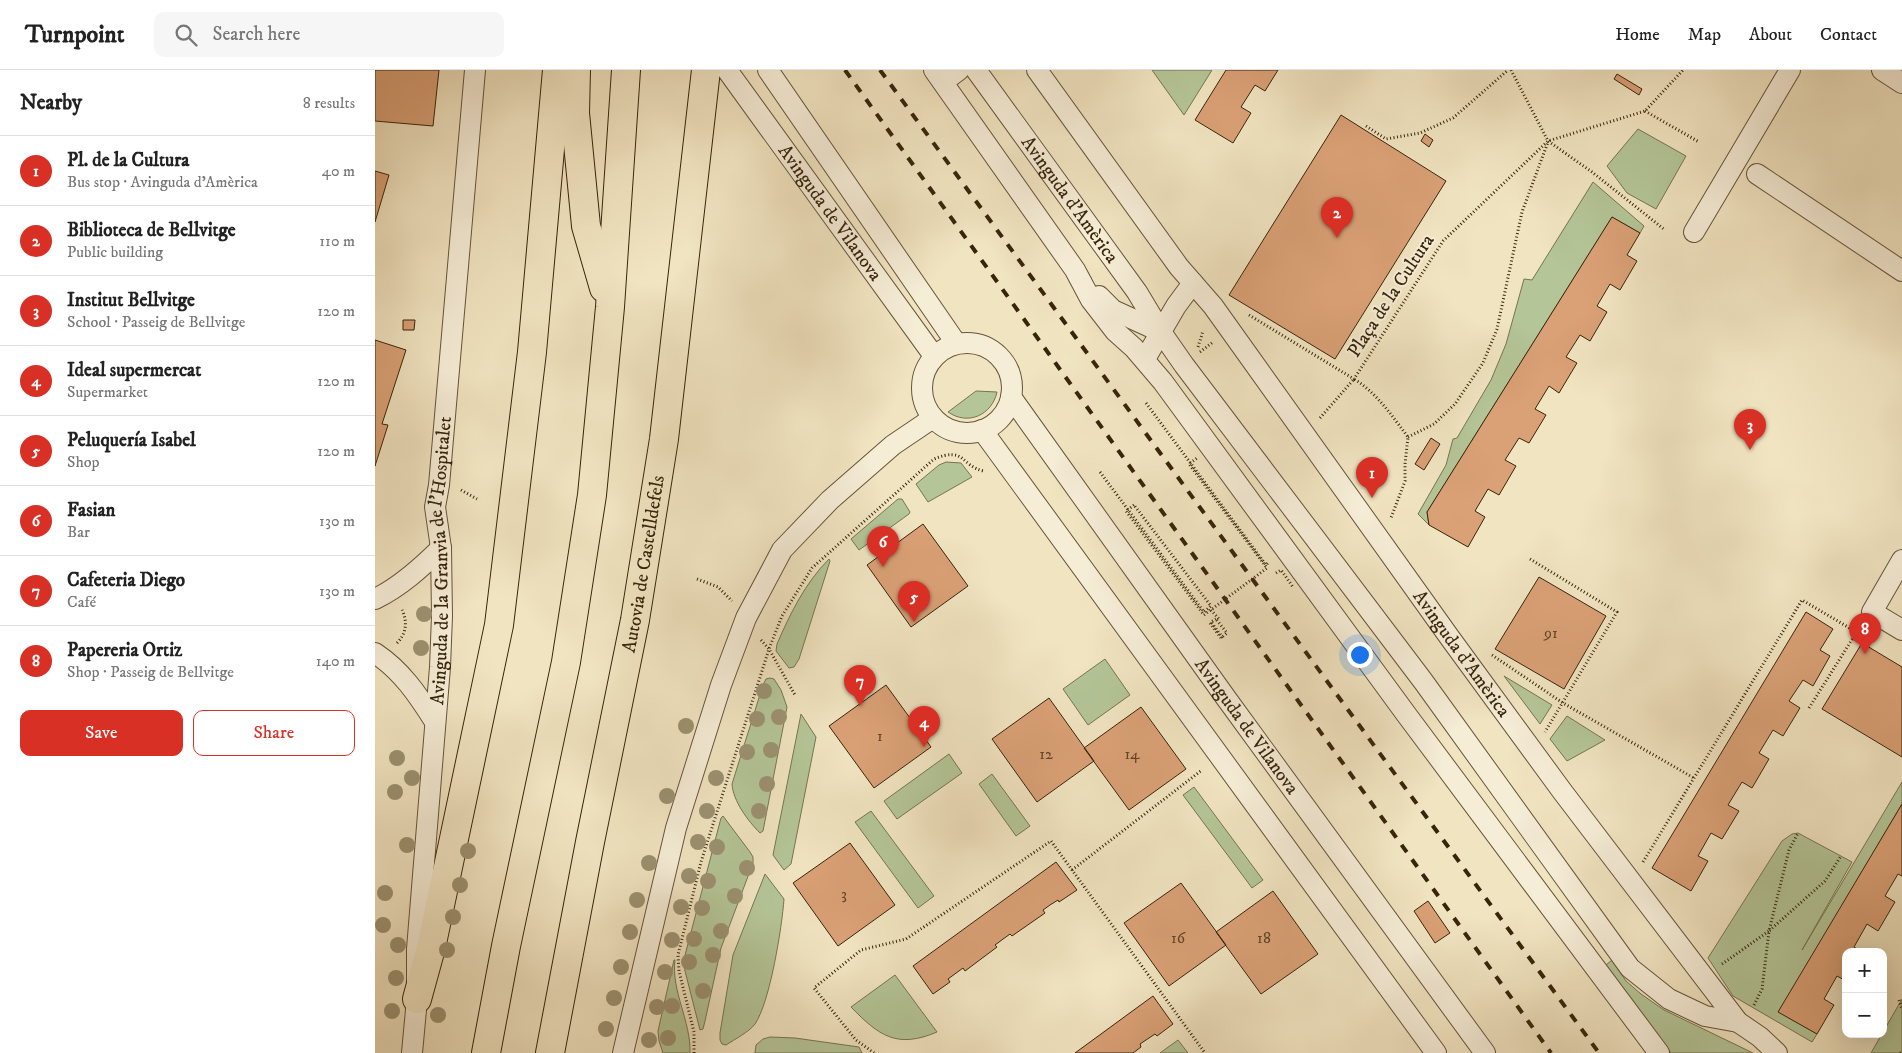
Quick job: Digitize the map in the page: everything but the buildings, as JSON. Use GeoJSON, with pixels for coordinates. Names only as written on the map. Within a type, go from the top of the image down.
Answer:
{"type":"FeatureCollection","features":[{"type":"Feature","properties":{"kind":"highway"},"geometry":{"type":"LineString","coordinates":[[417,998],[431,948],[499,625],[532,352],[557,70]]}},
{"type":"Feature","properties":{"kind":"highway"},"geometry":{"type":"LineString","coordinates":[[576,70],[575,113],[586,226],[610,307]]}},
{"type":"Feature","properties":{"kind":"highway"},"geometry":{"type":"LineString","coordinates":[[486,1053],[505,946],[566,662],[592,495],[610,307],[626,70]]}},
{"type":"Feature","properties":{"kind":"highway","name":"Autovia de Castelldefels"},"geometry":{"type":"LineString","coordinates":[[550,1053],[635,620],[662,448],[705,78]]}},
{"type":"Feature","properties":{"kind":"street","name":"Avinguda de la Granvia de l'Hospitalet"},"geometry":{"type":"LineString","coordinates":[[412,1053],[417,998],[417,949],[440,667],[441,548],[435,507],[439,485],[475,70]]}},
{"type":"Feature","properties":{"kind":"street","name":"Avinguda de Vilanova"},"geometry":{"type":"LineString","coordinates":[[727,70],[933,356]]}},
{"type":"Feature","properties":{"kind":"street","name":"Avinguda de Vilanova"},"geometry":{"type":"LineString","coordinates":[[768,70],[956,343]]}},
{"type":"Feature","properties":{"kind":"street","name":"Avinguda d'Amèrica"},"geometry":{"type":"LineString","coordinates":[[959,70],[938,76],[1075,270],[1091,300],[1115,331],[1145,359],[1174,396],[1406,714],[1659,1053]]}},
{"type":"Feature","properties":{"kind":"street","name":"Avinguda d'Amèrica"},"geometry":{"type":"LineString","coordinates":[[976,70],[1137,292],[1161,332],[1423,681],[1630,968],[1669,999],[1705,1016],[1744,1016]]}},
{"type":"Feature","properties":{"kind":"street","name":"Avinguda d'Amèrica"},"geometry":{"type":"LineString","coordinates":[[1037,70],[1179,267],[1213,306],[1450,638],[1562,790],[1760,1037],[1777,1053]]}},
{"type":"Feature","properties":{"kind":"street"},"geometry":{"type":"LineString","coordinates":[[1694,232],[1790,70]]}},
{"type":"Feature","properties":{"kind":"street"},"geometry":{"type":"LineString","coordinates":[[1882,70],[1902,83]]}},
{"type":"Feature","properties":{"kind":"street"},"geometry":{"type":"LineString","coordinates":[[1757,174],[1902,271]]}},
{"type":"Feature","properties":{"kind":"street","name":"Avinguda d'Amèrica"},"geometry":{"type":"LineString","coordinates":[[1075,270],[1113,310],[1161,332]]}},
{"type":"Feature","properties":{"kind":"street"},"geometry":{"type":"LineString","coordinates":[[1145,359],[1176,306],[1193,283]]}},
{"type":"Feature","properties":{"kind":"street"},"geometry":{"type":"LineString","coordinates":[[972,342],[991,349],[1003,359],[1012,382],[1011,398],[1005,412],[996,422],[983,430],[970,433],[945,428],[933,418],[924,404],[921,390],[923,375],[933,356],[956,343],[972,342]]}},
{"type":"Feature","properties":{"kind":"street","name":"Avinguda de Vilanova"},"geometry":{"type":"LineString","coordinates":[[1011,398],[1226,698],[1485,1053]]}},
{"type":"Feature","properties":{"kind":"street"},"geometry":{"type":"LineString","coordinates":[[623,1053],[676,828],[721,685],[746,618],[782,550],[830,500],[893,445],[933,418]]}},
{"type":"Feature","properties":{"kind":"street","name":"Avinguda de Vilanova"},"geometry":{"type":"LineString","coordinates":[[983,430],[1436,1053]]}},
{"type":"Feature","properties":{"kind":"street"},"geometry":{"type":"LineString","coordinates":[[375,599],[390,592],[416,572],[441,548]]}},
{"type":"Feature","properties":{"kind":"street"},"geometry":{"type":"LineString","coordinates":[[1902,560],[1872,612],[1902,630]]}},
{"type":"Feature","properties":{"kind":"street"},"geometry":{"type":"LineString","coordinates":[[384,650],[396,669],[419,696],[435,722]]}},
{"type":"Feature","properties":{"kind":"path"},"geometry":{"type":"LineString","coordinates":[[1365,126],[1386,139],[1420,133],[1453,118],[1510,70],[1548,141],[1592,172],[1665,230]]}},
{"type":"Feature","properties":{"kind":"path","name":"Plaça de la Cultura"},"geometry":{"type":"LineString","coordinates":[[1247,314],[1354,379],[1443,240],[1548,141],[1645,111],[1683,70]]}},
{"type":"Feature","properties":{"kind":"path"},"geometry":{"type":"LineString","coordinates":[[1645,111],[1699,142]]}},
{"type":"Feature","properties":{"kind":"path"},"geometry":{"type":"LineString","coordinates":[[1409,437],[1434,424],[1455,404],[1483,364],[1497,329],[1522,212],[1548,141]]}},
{"type":"Feature","properties":{"kind":"path"},"geometry":{"type":"LineString","coordinates":[[1206,323],[1194,357],[1218,338]]}},
{"type":"Feature","properties":{"kind":"path"},"geometry":{"type":"LineString","coordinates":[[1316,423],[1354,379],[1364,385],[1379,399],[1409,437],[1405,464],[1405,481],[1400,500],[1389,523]]}},
{"type":"Feature","properties":{"kind":"path"},"geometry":{"type":"LineString","coordinates":[[1146,403],[1267,567]]}},
{"type":"Feature","properties":{"kind":"path"},"geometry":{"type":"LineString","coordinates":[[694,1053],[694,1032],[679,971],[678,954],[701,862],[769,649],[782,616],[812,568],[934,459],[946,454],[962,457],[974,469],[988,472]]}},
{"type":"Feature","properties":{"kind":"path"},"geometry":{"type":"LineString","coordinates":[[1197,458],[1189,464],[1267,567]]}},
{"type":"Feature","properties":{"kind":"path"},"geometry":{"type":"LineString","coordinates":[[1100,472],[1204,612],[1211,606],[1134,505],[1126,511],[1204,615],[1267,567]]}},
{"type":"Feature","properties":{"kind":"path"},"geometry":{"type":"LineString","coordinates":[[458,488],[477,499]]}},
{"type":"Feature","properties":{"kind":"path"},"geometry":{"type":"LineString","coordinates":[[1530,559],[1617,612],[1542,737]]}},
{"type":"Feature","properties":{"kind":"path"},"geometry":{"type":"LineString","coordinates":[[1276,574],[1281,570],[1293,587]]}},
{"type":"Feature","properties":{"kind":"path"},"geometry":{"type":"LineString","coordinates":[[697,579],[718,587],[737,606]]}},
{"type":"Feature","properties":{"kind":"path"},"geometry":{"type":"LineString","coordinates":[[1638,868],[1802,600],[1858,633]]}},
{"type":"Feature","properties":{"kind":"path"},"geometry":{"type":"LineString","coordinates":[[384,650],[403,638],[406,621],[402,609]]}},
{"type":"Feature","properties":{"kind":"path"},"geometry":{"type":"LineString","coordinates":[[1210,623],[1221,638],[1227,633],[1216,618],[1211,622],[1215,628],[1219,633],[1223,638],[1230,634],[1211,610]]}},
{"type":"Feature","properties":{"kind":"path"},"geometry":{"type":"LineString","coordinates":[[1809,708],[1853,638],[1872,612]]}},
{"type":"Feature","properties":{"kind":"path"},"geometry":{"type":"LineString","coordinates":[[759,636],[769,649],[795,695]]}},
{"type":"Feature","properties":{"kind":"path"},"geometry":{"type":"LineString","coordinates":[[1486,651],[1563,703],[1694,778]]}},
{"type":"Feature","properties":{"kind":"path"},"geometry":{"type":"LineString","coordinates":[[1072,870],[1220,756]]}},
{"type":"Feature","properties":{"kind":"path"},"geometry":{"type":"LineString","coordinates":[[1744,1016],[1763,989],[1769,931],[1789,850],[1798,833]]}},
{"type":"Feature","properties":{"kind":"path"},"geometry":{"type":"LineString","coordinates":[[874,1053],[856,1040],[814,988],[861,950],[906,939],[1051,841],[1205,1053]]}},
{"type":"Feature","properties":{"kind":"path"},"geometry":{"type":"LineString","coordinates":[[1721,965],[1769,931],[1825,881],[1841,856]]}},
{"type":"Feature","properties":{"kind":"path"},"geometry":{"type":"LineString","coordinates":[[1899,1000],[1902,1009]]}},
{"type":"Feature","properties":{"kind":"green space"},"geometry":{"type":"Polygon","coordinates":[[[1152,70],[1212,70],[1184,115],[1152,70]]]}},
{"type":"Feature","properties":{"kind":"green space"},"geometry":{"type":"Polygon","coordinates":[[[1638,129],[1686,156],[1656,209],[1627,193],[1607,166],[1638,129]]]}},
{"type":"Feature","properties":{"kind":"green space"},"geometry":{"type":"Polygon","coordinates":[[[1593,182],[1644,226],[1640,233],[1612,217],[1427,512],[1429,525],[1418,514],[1446,465],[1453,439],[1457,438],[1491,380],[1506,344],[1524,279],[1532,280],[1593,182]]]}},
{"type":"Feature","properties":{"kind":"green space"},"geometry":{"type":"Polygon","coordinates":[[[976,391],[997,392],[990,407],[985,412],[971,418],[963,418],[948,412],[976,391]]]}},
{"type":"Feature","properties":{"kind":"green space"},"geometry":{"type":"Polygon","coordinates":[[[946,462],[961,463],[972,477],[928,502],[916,484],[939,465],[946,462]]]}},
{"type":"Feature","properties":{"kind":"green space"},"geometry":{"type":"Polygon","coordinates":[[[898,499],[902,499],[910,512],[909,514],[859,550],[851,539],[898,499]]]}},
{"type":"Feature","properties":{"kind":"green space"},"geometry":{"type":"Polygon","coordinates":[[[829,559],[830,561],[799,659],[794,667],[789,668],[776,651],[777,644],[805,589],[829,559]]]}},
{"type":"Feature","properties":{"kind":"green space"},"geometry":{"type":"Polygon","coordinates":[[[1105,659],[1130,695],[1088,725],[1063,689],[1105,659]]]}},
{"type":"Feature","properties":{"kind":"green space"},"geometry":{"type":"Polygon","coordinates":[[[1504,676],[1552,705],[1540,724],[1504,676]]]}},
{"type":"Feature","properties":{"kind":"green space"},"geometry":{"type":"Polygon","coordinates":[[[766,679],[774,679],[781,690],[787,707],[763,831],[760,833],[742,810],[735,797],[732,784],[763,685],[766,679]]]}},
{"type":"Feature","properties":{"kind":"green space"},"geometry":{"type":"Polygon","coordinates":[[[801,714],[816,737],[791,864],[784,870],[773,855],[801,714]]]}},
{"type":"Feature","properties":{"kind":"green space"},"geometry":{"type":"Polygon","coordinates":[[[1567,716],[1605,740],[1567,761],[1550,739],[1567,716]]]}},
{"type":"Feature","properties":{"kind":"green space"},"geometry":{"type":"Polygon","coordinates":[[[949,754],[962,773],[897,819],[884,801],[949,754]]]}},
{"type":"Feature","properties":{"kind":"green space"},"geometry":{"type":"Polygon","coordinates":[[[992,774],[1030,826],[1016,836],[979,784],[992,774]]]}},
{"type":"Feature","properties":{"kind":"green space"},"geometry":{"type":"Polygon","coordinates":[[[1902,782],[1902,804],[1779,1012],[1817,1034],[1812,1042],[1733,996],[1708,958],[1782,841],[1792,834],[1798,833],[1852,862],[1802,950],[1902,782]]]}},
{"type":"Feature","properties":{"kind":"green space"},"geometry":{"type":"Polygon","coordinates":[[[1194,787],[1263,880],[1252,888],[1183,795],[1194,787]]]}},
{"type":"Feature","properties":{"kind":"green space"},"geometry":{"type":"Polygon","coordinates":[[[871,811],[934,896],[918,908],[855,822],[871,811]]]}},
{"type":"Feature","properties":{"kind":"green space"},"geometry":{"type":"Polygon","coordinates":[[[723,816],[750,852],[753,857],[753,863],[721,948],[703,1029],[700,1030],[685,971],[684,959],[723,816]]]}},
{"type":"Feature","properties":{"kind":"green space"},"geometry":{"type":"Polygon","coordinates":[[[765,874],[784,899],[778,945],[770,982],[766,999],[755,1024],[746,1033],[726,1045],[722,1044],[720,1040],[720,1033],[733,955],[765,874]]]}},
{"type":"Feature","properties":{"kind":"green space"},"geometry":{"type":"Polygon","coordinates":[[[674,960],[678,995],[688,1029],[690,1053],[663,1053],[659,1041],[658,1031],[674,960]]]}},
{"type":"Feature","properties":{"kind":"green space"},"geometry":{"type":"Polygon","coordinates":[[[1612,960],[1626,981],[1664,1010],[1753,1053],[1671,1053],[1606,965],[1612,960]]]}},
{"type":"Feature","properties":{"kind":"green space"},"geometry":{"type":"Polygon","coordinates":[[[895,975],[937,1032],[911,1039],[889,1037],[871,1026],[851,1007],[895,975]]]}},
{"type":"Feature","properties":{"kind":"green space"},"geometry":{"type":"Polygon","coordinates":[[[1902,999],[1902,1053],[1871,1053],[1880,1038],[1887,1038],[1887,1025],[1902,999]]]}},
{"type":"Feature","properties":{"kind":"green space"},"geometry":{"type":"Polygon","coordinates":[[[770,1037],[795,1038],[859,1047],[862,1053],[755,1053],[756,1045],[763,1039],[770,1037]]]}},
{"type":"Feature","properties":{"kind":"green space"},"geometry":{"type":"Polygon","coordinates":[[[1178,1040],[1188,1053],[1160,1053],[1178,1040]]]}},
{"type":"Feature","properties":{"kind":"railway"},"geometry":{"type":"LineString","coordinates":[[845,70],[1551,1053]]}},
{"type":"Feature","properties":{"kind":"railway"},"geometry":{"type":"LineString","coordinates":[[880,70],[1599,1053]]}},
{"type":"Feature","properties":{"kind":"place","name":"Biblioteca de Bellvitge"},"geometry":{"type":"Point","coordinates":[1337,238]}},
{"type":"Feature","properties":{"kind":"place","name":"Institut Bellvitge"},"geometry":{"type":"Point","coordinates":[1750,450]}},
{"type":"Feature","properties":{"kind":"place","name":"Pl. de la Cultura"},"geometry":{"type":"Point","coordinates":[1372,498]}},
{"type":"Feature","properties":{"kind":"place","name":"Fasian"},"geometry":{"type":"Point","coordinates":[883,567]}},
{"type":"Feature","properties":{"kind":"place","name":"Peluquería Isabel"},"geometry":{"type":"Point","coordinates":[914,622]}},
{"type":"Feature","properties":{"kind":"place","name":"Papereria Ortiz"},"geometry":{"type":"Point","coordinates":[1865,654]}},
{"type":"Feature","properties":{"kind":"place","name":"Cafeteria Diego"},"geometry":{"type":"Point","coordinates":[860,706]}},
{"type":"Feature","properties":{"kind":"place","name":"Ideal supermercat"},"geometry":{"type":"Point","coordinates":[924,747]}}]}
